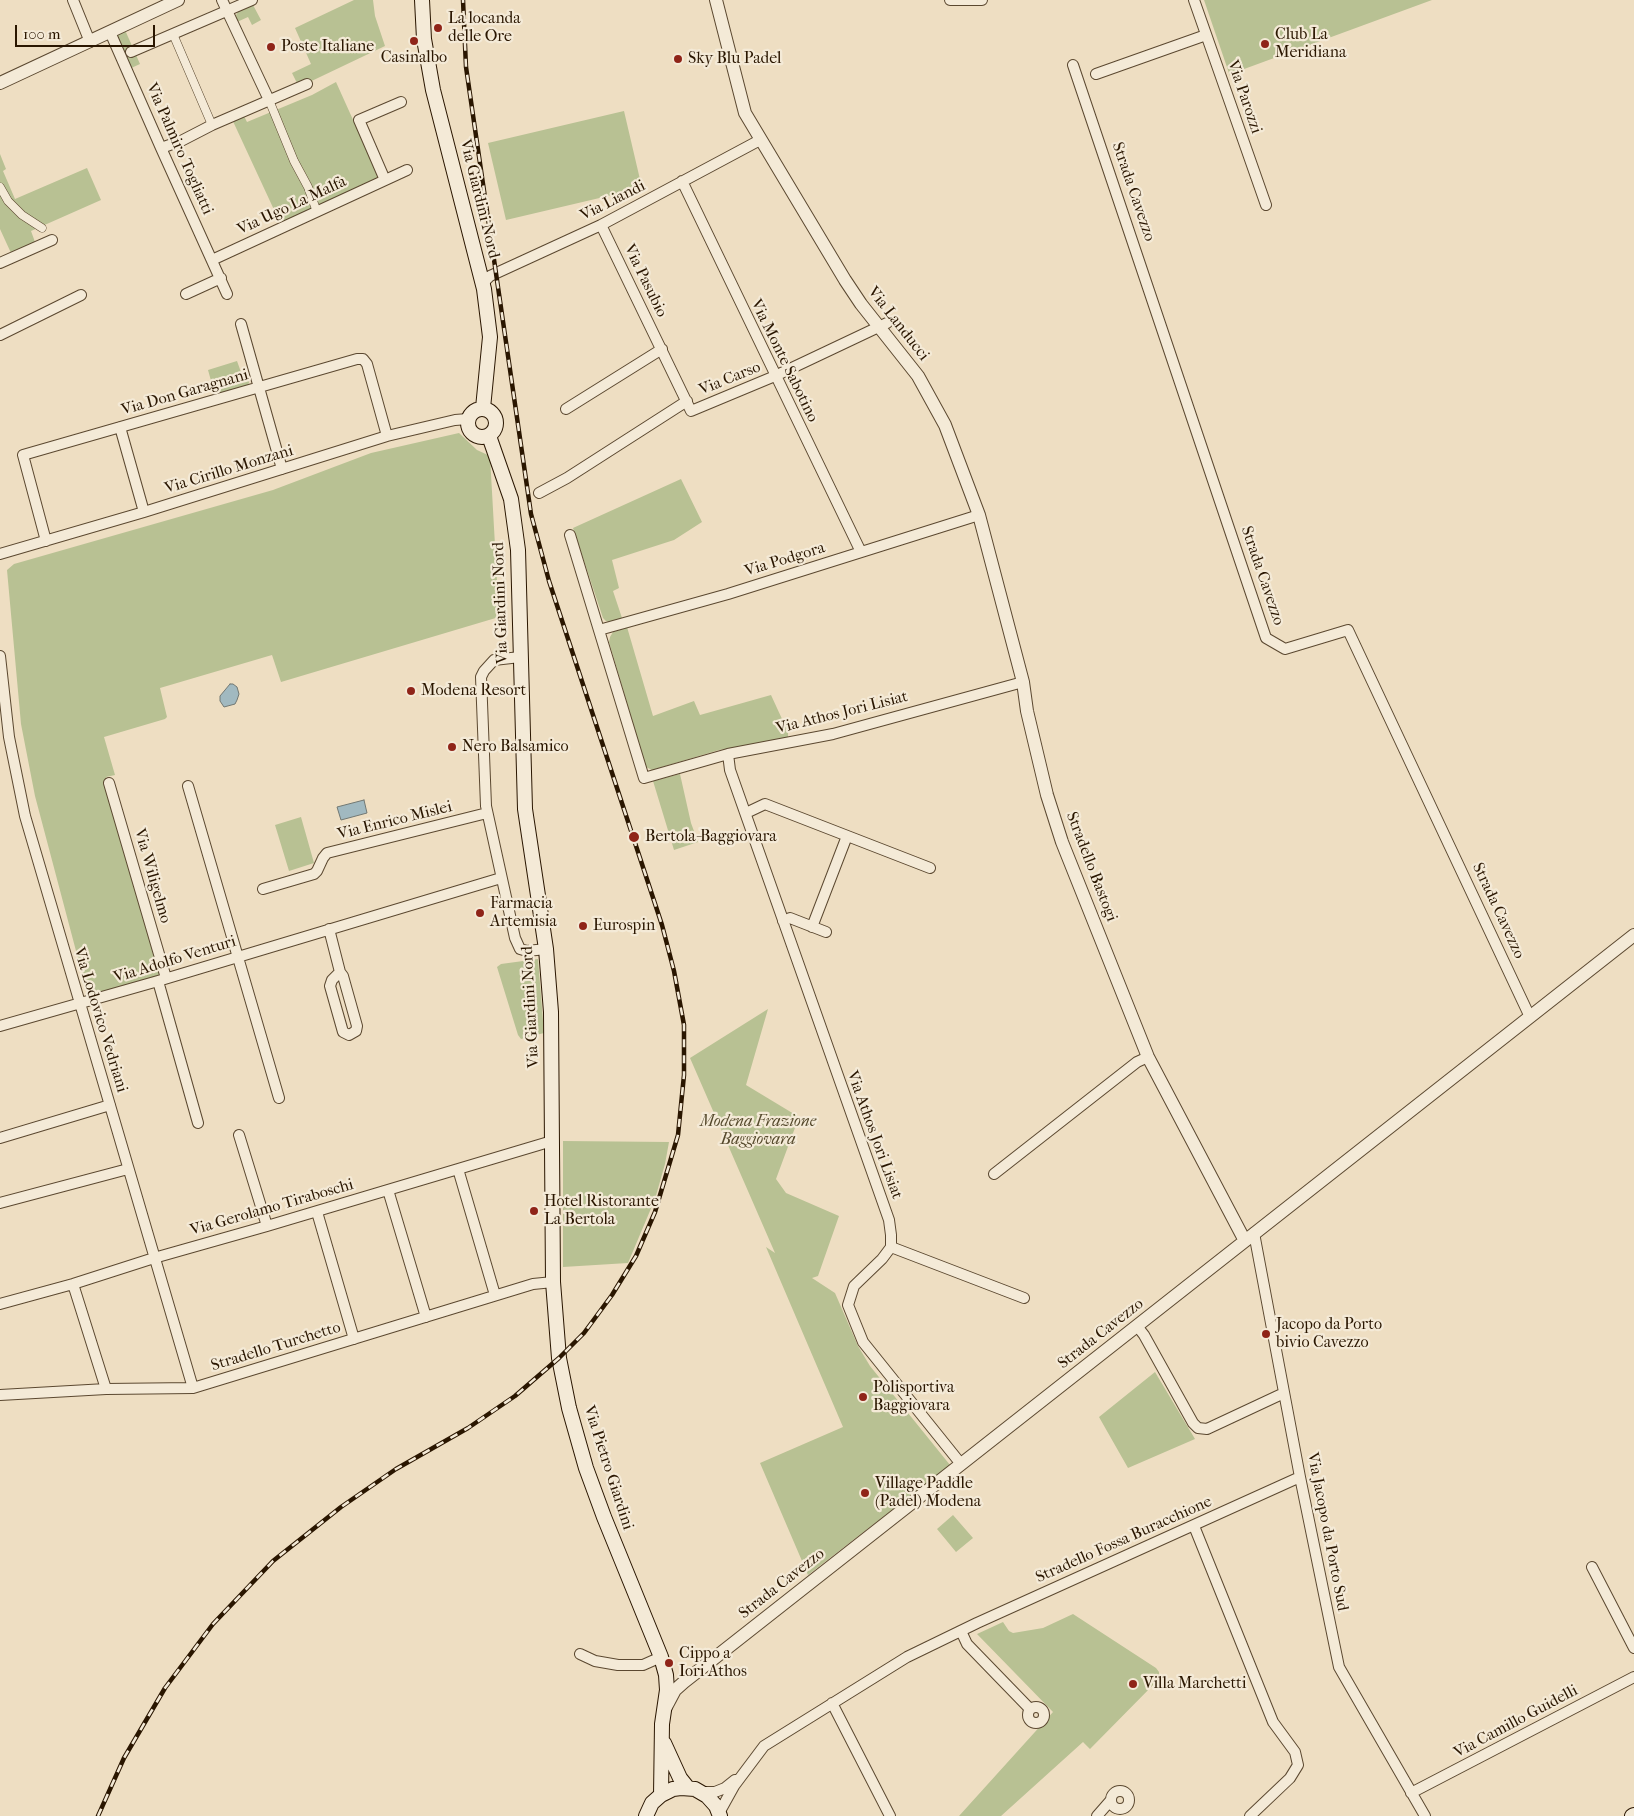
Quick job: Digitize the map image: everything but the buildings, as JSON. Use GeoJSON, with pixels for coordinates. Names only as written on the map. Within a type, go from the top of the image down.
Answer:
{"type":"FeatureCollection","features":[{"type":"Feature","properties":{"kind":"main road","name":"Via Giardini Nord"},"geometry":{"type":"LineString","coordinates":[[422,0],[424,39],[434,90],[484,289],[490,337],[483,408]]}},
{"type":"Feature","properties":{"kind":"main road"},"geometry":{"type":"LineString","coordinates":[[483,408],[494,414],[496,422],[495,430],[489,436],[484,437],[475,435],[469,428],[468,419],[474,411],[483,408]]}},
{"type":"Feature","properties":{"kind":"main road","name":"Via Giardini Nord"},"geometry":{"type":"LineString","coordinates":[[489,436],[511,499],[518,550],[525,809],[546,949],[552,1046],[554,1282]]}},
{"type":"Feature","properties":{"kind":"main road","name":"Via Pietro Giardini"},"geometry":{"type":"LineString","coordinates":[[554,1282],[559,1358],[586,1468],[661,1657],[666,1675],[667,1690],[662,1738],[661,1794]]}},
{"type":"Feature","properties":{"kind":"main road","name":"Via Pietro Giardini"},"geometry":{"type":"LineString","coordinates":[[662,1738],[680,1778],[712,1800],[719,1815]]}},
{"type":"Feature","properties":{"kind":"main road"},"geometry":{"type":"LineString","coordinates":[[646,1816],[652,1804],[661,1794],[673,1789],[695,1790]]}},
{"type":"Feature","properties":{"kind":"street"},"geometry":{"type":"LineString","coordinates":[[73,0],[90,42]]}},
{"type":"Feature","properties":{"kind":"street"},"geometry":{"type":"LineString","coordinates":[[0,84],[178,0]]}},
{"type":"Feature","properties":{"kind":"street"},"geometry":{"type":"LineString","coordinates":[[222,0],[294,161],[308,187],[317,212]]}},
{"type":"Feature","properties":{"kind":"street"},"geometry":{"type":"LineString","coordinates":[[131,52],[252,0]]}},
{"type":"Feature","properties":{"kind":"street","name":"Via Landucci"},"geometry":{"type":"LineString","coordinates":[[716,0],[745,113],[845,280],[883,325],[927,390],[945,425],[980,515],[1023,682]]}},
{"type":"Feature","properties":{"kind":"street"},"geometry":{"type":"LineString","coordinates":[[950,0],[982,0]]}},
{"type":"Feature","properties":{"kind":"street","name":"Via Parozzi"},"geometry":{"type":"LineString","coordinates":[[1194,0],[1266,205]]}},
{"type":"Feature","properties":{"kind":"street","name":"Via Palmiro Togliatti"},"geometry":{"type":"LineString","coordinates":[[110,32],[160,148],[228,294]]}},
{"type":"Feature","properties":{"kind":"street"},"geometry":{"type":"LineString","coordinates":[[172,34],[212,125]]}},
{"type":"Feature","properties":{"kind":"street"},"geometry":{"type":"LineString","coordinates":[[1096,74],[1206,35]]}},
{"type":"Feature","properties":{"kind":"street","name":"Strada Cavezzo"},"geometry":{"type":"LineString","coordinates":[[1073,65],[1266,638],[1285,650],[1348,630],[1530,1017]]}},
{"type":"Feature","properties":{"kind":"street"},"geometry":{"type":"LineString","coordinates":[[160,148],[181,141],[212,125],[307,84]]}},
{"type":"Feature","properties":{"kind":"street"},"geometry":{"type":"LineString","coordinates":[[385,180],[359,120],[401,102]]}},
{"type":"Feature","properties":{"kind":"street","name":"Via Liandi"},"geometry":{"type":"LineString","coordinates":[[484,289],[485,281],[490,276],[601,225],[760,140]]}},
{"type":"Feature","properties":{"kind":"street","name":"Via Ugo La Malfa"},"geometry":{"type":"LineString","coordinates":[[212,260],[407,170]]}},
{"type":"Feature","properties":{"kind":"street","name":"Via Monte Sabotino"},"geometry":{"type":"LineString","coordinates":[[682,182],[860,552]]}},
{"type":"Feature","properties":{"kind":"street"},"geometry":{"type":"LineString","coordinates":[[0,187],[8,201],[22,216],[42,228]]}},
{"type":"Feature","properties":{"kind":"street","name":"Via Pasubio"},"geometry":{"type":"LineString","coordinates":[[601,225],[689,406]]}},
{"type":"Feature","properties":{"kind":"street"},"geometry":{"type":"LineString","coordinates":[[0,263],[52,240]]}},
{"type":"Feature","properties":{"kind":"street"},"geometry":{"type":"LineString","coordinates":[[186,294],[221,278]]}},
{"type":"Feature","properties":{"kind":"street"},"geometry":{"type":"LineString","coordinates":[[0,335],[82,295]]}},
{"type":"Feature","properties":{"kind":"street"},"geometry":{"type":"LineString","coordinates":[[241,324],[282,468]]}},
{"type":"Feature","properties":{"kind":"street","name":"Via Carso"},"geometry":{"type":"LineString","coordinates":[[539,493],[689,406],[775,376],[883,325]]}},
{"type":"Feature","properties":{"kind":"street"},"geometry":{"type":"LineString","coordinates":[[566,409],[662,349]]}},
{"type":"Feature","properties":{"kind":"street","name":"Via Don Garagnani"},"geometry":{"type":"LineString","coordinates":[[46,541],[23,455],[358,359],[362,359],[367,364],[387,436]]}},
{"type":"Feature","properties":{"kind":"street","name":"Via Cirillo Monzani"},"geometry":{"type":"LineString","coordinates":[[0,554],[144,512],[387,436],[455,420],[468,419]]}},
{"type":"Feature","properties":{"kind":"street"},"geometry":{"type":"LineString","coordinates":[[120,428],[144,512]]}},
{"type":"Feature","properties":{"kind":"street","name":"Via Podgora"},"geometry":{"type":"LineString","coordinates":[[599,630],[728,594],[980,515]]}},
{"type":"Feature","properties":{"kind":"street"},"geometry":{"type":"LineString","coordinates":[[570,535],[644,778],[728,754]]}},
{"type":"Feature","properties":{"kind":"street","name":"Via Lodovico Vedriani"},"geometry":{"type":"LineString","coordinates":[[0,656],[9,737],[24,816],[193,1388]]}},
{"type":"Feature","properties":{"kind":"street"},"geometry":{"type":"LineString","coordinates":[[520,657],[494,660],[481,677],[487,812],[515,938],[520,950],[546,949]]}},
{"type":"Feature","properties":{"kind":"street","name":"Via Athos Jori Lisiat"},"geometry":{"type":"LineString","coordinates":[[891,1247],[888,1220],[730,770],[728,754],[833,734],[1023,682]]}},
{"type":"Feature","properties":{"kind":"street","name":"Stradello Bastogi"},"geometry":{"type":"LineString","coordinates":[[1023,682],[1027,711],[1047,795],[1062,842],[1148,1058],[1250,1237]]}},
{"type":"Feature","properties":{"kind":"street","name":"Via Wiligelmo"},"geometry":{"type":"LineString","coordinates":[[108,783],[162,980],[198,1123]]}},
{"type":"Feature","properties":{"kind":"street"},"geometry":{"type":"LineString","coordinates":[[188,786],[279,1098]]}},
{"type":"Feature","properties":{"kind":"street"},"geometry":{"type":"LineString","coordinates":[[746,813],[766,804],[930,868]]}},
{"type":"Feature","properties":{"kind":"street","name":"Via Enrico Mislei"},"geometry":{"type":"LineString","coordinates":[[263,889],[314,874],[327,853],[487,812]]}},
{"type":"Feature","properties":{"kind":"street"},"geometry":{"type":"LineString","coordinates":[[812,927],[848,836]]}},
{"type":"Feature","properties":{"kind":"street","name":"Via Adolfo Venturi"},"geometry":{"type":"LineString","coordinates":[[0,1026],[162,980],[501,878]]}},
{"type":"Feature","properties":{"kind":"street"},"geometry":{"type":"LineString","coordinates":[[783,921],[790,918],[826,932]]}},
{"type":"Feature","properties":{"kind":"street"},"geometry":{"type":"LineString","coordinates":[[329,929],[357,1026],[356,1031],[349,1035],[343,1032],[330,986],[334,977],[340,972]]}},
{"type":"Feature","properties":{"kind":"street","name":"Strada Cavezzo"},"geometry":{"type":"LineString","coordinates":[[664,1712],[675,1690],[691,1676],[1634,935]]}},
{"type":"Feature","properties":{"kind":"street"},"geometry":{"type":"LineString","coordinates":[[994,1174],[1137,1062],[1148,1058]]}},
{"type":"Feature","properties":{"kind":"street"},"geometry":{"type":"LineString","coordinates":[[0,1138],[110,1105]]}},
{"type":"Feature","properties":{"kind":"street"},"geometry":{"type":"LineString","coordinates":[[239,1134],[267,1226]]}},
{"type":"Feature","properties":{"kind":"street","name":"Via Gerolamo Tiraboschi"},"geometry":{"type":"LineString","coordinates":[[0,1304],[317,1212],[552,1141]]}},
{"type":"Feature","properties":{"kind":"street"},"geometry":{"type":"LineString","coordinates":[[0,1203],[128,1169]]}},
{"type":"Feature","properties":{"kind":"street"},"geometry":{"type":"LineString","coordinates":[[458,1169],[495,1295]]}},
{"type":"Feature","properties":{"kind":"street"},"geometry":{"type":"LineString","coordinates":[[388,1190],[426,1317]]}},
{"type":"Feature","properties":{"kind":"street"},"geometry":{"type":"LineString","coordinates":[[317,1212],[354,1339]]}},
{"type":"Feature","properties":{"kind":"street","name":"Via Jacopo da Porto Sud"},"geometry":{"type":"LineString","coordinates":[[1250,1237],[1284,1393],[1339,1667],[1425,1816]]}},
{"type":"Feature","properties":{"kind":"street"},"geometry":{"type":"LineString","coordinates":[[960,1464],[864,1342],[848,1305],[854,1286],[882,1259],[891,1247],[1024,1298]]}},
{"type":"Feature","properties":{"kind":"street","name":"Stradello Turchetto"},"geometry":{"type":"LineString","coordinates":[[0,1395],[193,1388],[495,1295],[533,1284],[554,1282]]}},
{"type":"Feature","properties":{"kind":"street"},"geometry":{"type":"LineString","coordinates":[[73,1284],[106,1390]]}},
{"type":"Feature","properties":{"kind":"street"},"geometry":{"type":"LineString","coordinates":[[1137,1326],[1144,1335],[1193,1423],[1198,1428],[1207,1429],[1284,1393]]}},
{"type":"Feature","properties":{"kind":"street","name":"Stradello Fossa Buracchione"},"geometry":{"type":"LineString","coordinates":[[748,1767],[764,1746],[907,1657],[1300,1476]]}},
{"type":"Feature","properties":{"kind":"street"},"geometry":{"type":"LineString","coordinates":[[1194,1526],[1273,1722],[1295,1752],[1298,1765],[1290,1778],[1250,1816]]}},
{"type":"Feature","properties":{"kind":"street"},"geometry":{"type":"LineString","coordinates":[[1592,1567],[1634,1648]]}},
{"type":"Feature","properties":{"kind":"street"},"geometry":{"type":"LineString","coordinates":[[961,1631],[967,1644],[1030,1709]]}},
{"type":"Feature","properties":{"kind":"street"},"geometry":{"type":"LineString","coordinates":[[580,1654],[595,1661],[618,1665],[643,1665],[661,1657],[670,1671],[683,1676],[691,1676]]}},
{"type":"Feature","properties":{"kind":"street","name":"Via Camillo Guidelli"},"geometry":{"type":"LineString","coordinates":[[1411,1794],[1634,1677]]}},
{"type":"Feature","properties":{"kind":"street"},"geometry":{"type":"LineString","coordinates":[[832,1704],[890,1816]]}},
{"type":"Feature","properties":{"kind":"street"},"geometry":{"type":"LineString","coordinates":[[695,1790],[715,1792],[725,1788],[748,1767]]}},
{"type":"Feature","properties":{"kind":"street"},"geometry":{"type":"LineString","coordinates":[[719,1815],[734,1786],[748,1767]]}},
{"type":"Feature","properties":{"kind":"street"},"geometry":{"type":"LineString","coordinates":[[1100,1813],[1113,1803]]}},
{"type":"Feature","properties":{"kind":"green space"},"geometry":{"type":"Polygon","coordinates":[[[354,0],[373,0],[375,16],[385,46],[299,87],[292,73],[311,64],[295,28],[354,0]]]}},
{"type":"Feature","properties":{"kind":"green space","name":"Club La Meridiana"},"geometry":{"type":"Polygon","coordinates":[[[1204,0],[1432,0],[1236,72],[1230,76],[1204,0]]]}},
{"type":"Feature","properties":{"kind":"green space"},"geometry":{"type":"Polygon","coordinates":[[[253,5],[261,20],[252,25],[248,17],[237,22],[236,15],[238,12],[253,5]]]}},
{"type":"Feature","properties":{"kind":"green space"},"geometry":{"type":"Polygon","coordinates":[[[125,30],[140,64],[127,70],[111,36],[125,30]]]}},
{"type":"Feature","properties":{"kind":"green space"},"geometry":{"type":"Polygon","coordinates":[[[336,82],[381,182],[282,227],[231,117],[242,112],[247,122],[312,95],[336,82]]]}},
{"type":"Feature","properties":{"kind":"green space"},"geometry":{"type":"Polygon","coordinates":[[[624,111],[642,188],[506,220],[488,143],[624,111]]]}},
{"type":"Feature","properties":{"kind":"green space"},"geometry":{"type":"Polygon","coordinates":[[[0,154],[6,169],[3,171],[15,199],[87,168],[101,200],[31,231],[35,242],[11,253],[0,229],[0,154]]]}},
{"type":"Feature","properties":{"kind":"green space"},"geometry":{"type":"Polygon","coordinates":[[[237,361],[242,375],[248,373],[249,383],[247,386],[215,395],[208,370],[237,361]]]}},
{"type":"Feature","properties":{"kind":"green space"},"geometry":{"type":"Polygon","coordinates":[[[459,433],[477,450],[490,456],[499,617],[281,682],[272,655],[160,688],[167,717],[165,719],[104,737],[115,775],[106,777],[166,979],[89,1000],[35,796],[21,724],[7,570],[14,564],[273,490],[371,453],[459,433]]]}},
{"type":"Feature","properties":{"kind":"green space"},"geometry":{"type":"Polygon","coordinates":[[[681,479],[702,522],[674,540],[612,560],[619,588],[613,591],[622,618],[609,622],[606,621],[603,618],[573,528],[681,479]]]}},
{"type":"Feature","properties":{"kind":"green space"},"geometry":{"type":"Polygon","coordinates":[[[627,627],[653,716],[694,701],[700,715],[771,695],[788,732],[788,737],[785,740],[719,750],[652,770],[646,767],[609,642],[613,632],[627,627]]]}},
{"type":"Feature","properties":{"kind":"green space"},"geometry":{"type":"Polygon","coordinates":[[[680,774],[691,823],[698,842],[674,850],[653,781],[680,774]]]}},
{"type":"Feature","properties":{"kind":"green space"},"geometry":{"type":"Polygon","coordinates":[[[301,817],[314,863],[289,871],[275,825],[301,817]]]}},
{"type":"Feature","properties":{"kind":"green space"},"geometry":{"type":"Polygon","coordinates":[[[538,959],[544,1033],[521,1039],[518,1035],[497,967],[501,964],[538,959]]]}},
{"type":"Feature","properties":{"kind":"green space","name":"Polisportiva Baggiovara"},"geometry":{"type":"Polygon","coordinates":[[[768,1009],[746,1085],[799,1117],[776,1179],[786,1193],[839,1216],[818,1276],[812,1278],[835,1293],[858,1346],[870,1366],[950,1465],[808,1575],[760,1463],[843,1427],[766,1247],[775,1253],[690,1058],[768,1009]]]}},
{"type":"Feature","properties":{"kind":"green space"},"geometry":{"type":"Polygon","coordinates":[[[563,1141],[669,1142],[655,1199],[628,1263],[563,1267],[563,1141]]]}},
{"type":"Feature","properties":{"kind":"green space"},"geometry":{"type":"Polygon","coordinates":[[[1155,1372],[1195,1439],[1128,1468],[1099,1417],[1155,1372]]]}},
{"type":"Feature","properties":{"kind":"green space"},"geometry":{"type":"Polygon","coordinates":[[[953,1515],[973,1538],[956,1552],[937,1529],[953,1515]]]}},
{"type":"Feature","properties":{"kind":"green space"},"geometry":{"type":"Polygon","coordinates":[[[1073,1614],[1156,1668],[1159,1672],[1159,1679],[1090,1749],[1083,1742],[1001,1816],[959,1816],[1053,1712],[977,1634],[1003,1622],[1009,1631],[1013,1633],[1043,1628],[1073,1614]]]}},
{"type":"Feature","properties":{"kind":"water"},"geometry":{"type":"Polygon","coordinates":[[[230,684],[237,687],[239,694],[235,704],[224,707],[220,701],[220,696],[230,684]]]}},
{"type":"Feature","properties":{"kind":"water"},"geometry":{"type":"Polygon","coordinates":[[[364,800],[367,813],[341,820],[337,807],[364,800]]]}},
{"type":"Feature","properties":{"kind":"railway"},"geometry":{"type":"LineString","coordinates":[[98,1816],[124,1758],[165,1688],[213,1624],[273,1561],[341,1507],[396,1469],[468,1428],[515,1396],[559,1358],[584,1333],[612,1295],[636,1256],[655,1212],[678,1135],[684,1075],[684,1025],[674,971],[662,925],[549,581],[531,514],[466,67],[463,0]]}},
{"type":"Feature","properties":{"kind":"place","name":"La locanda delle Ore"},"geometry":{"type":"Point","coordinates":[438,28]}},
{"type":"Feature","properties":{"kind":"place","name":"Casinalbo"},"geometry":{"type":"Point","coordinates":[414,41]}},
{"type":"Feature","properties":{"kind":"place","name":"Club La Meridiana"},"geometry":{"type":"Point","coordinates":[1265,44]}},
{"type":"Feature","properties":{"kind":"place","name":"Poste Italiane"},"geometry":{"type":"Point","coordinates":[271,47]}},
{"type":"Feature","properties":{"kind":"place","name":"Sky Blu Padel"},"geometry":{"type":"Point","coordinates":[678,59]}},
{"type":"Feature","properties":{"kind":"place","name":"Modena Resort"},"geometry":{"type":"Point","coordinates":[411,691]}},
{"type":"Feature","properties":{"kind":"place","name":"Nero Balsamico"},"geometry":{"type":"Point","coordinates":[452,747]}},
{"type":"Feature","properties":{"kind":"place","name":"Bertola-Baggiovara"},"geometry":{"type":"Point","coordinates":[634,837]}},
{"type":"Feature","properties":{"kind":"place","name":"Farmacia Artemisia"},"geometry":{"type":"Point","coordinates":[480,913]}},
{"type":"Feature","properties":{"kind":"place","name":"Eurospin"},"geometry":{"type":"Point","coordinates":[583,926]}},
{"type":"Feature","properties":{"kind":"place","name":"Hotel Ristorante La Bertola"},"geometry":{"type":"Point","coordinates":[534,1211]}},
{"type":"Feature","properties":{"kind":"place","name":"Jacopo da Porto bivio Cavezzo"},"geometry":{"type":"Point","coordinates":[1266,1334]}},
{"type":"Feature","properties":{"kind":"place","name":"Polisportiva Baggiovara"},"geometry":{"type":"Point","coordinates":[863,1397]}},
{"type":"Feature","properties":{"kind":"place","name":"Village Paddle (Padel) Modena"},"geometry":{"type":"Point","coordinates":[865,1493]}},
{"type":"Feature","properties":{"kind":"place","name":"Cippo a Iori Athos"},"geometry":{"type":"Point","coordinates":[669,1663]}},
{"type":"Feature","properties":{"kind":"place","name":"Villa Marchetti"},"geometry":{"type":"Point","coordinates":[1133,1684]}},
{"type":"Feature","properties":{"kind":"park label","name":"Modena Frazione Baggiovara"},"geometry":{"type":"Point","coordinates":[758,1131]}}]}
